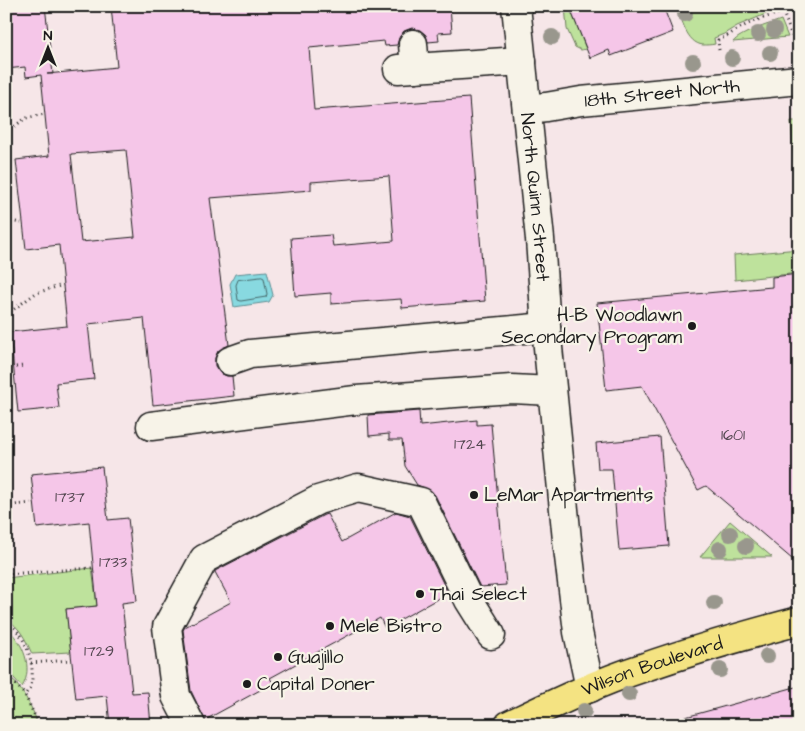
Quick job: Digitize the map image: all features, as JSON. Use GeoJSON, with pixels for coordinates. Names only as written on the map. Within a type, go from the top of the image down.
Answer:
{"type":"FeatureCollection","features":[{"type":"Feature","properties":{"kind":"main road","name":"Wilson Boulevard"},"geometry":{"type":"LineString","coordinates":[[509,725],[590,688],[641,668],[799,621]]}},
{"type":"Feature","properties":{"kind":"street","name":"North Quinn Street"},"geometry":{"type":"LineString","coordinates":[[516,6],[540,239],[546,327],[567,540],[580,640],[590,688]]}},
{"type":"Feature","properties":{"kind":"street"},"geometry":{"type":"LineString","coordinates":[[409,60],[522,60]]}},
{"type":"Feature","properties":{"kind":"street","name":"18th Street North"},"geometry":{"type":"LineString","coordinates":[[527,109],[582,101],[799,80]]}},
{"type":"Feature","properties":{"kind":"street"},"geometry":{"type":"LineString","coordinates":[[230,361],[250,354],[546,327]]}},
{"type":"Feature","properties":{"kind":"street"},"geometry":{"type":"LineString","coordinates":[[151,426],[356,400],[512,389],[552,391]]}},
{"type":"Feature","properties":{"kind":"street"},"geometry":{"type":"LineString","coordinates":[[190,725],[176,696],[167,627],[204,559],[318,500],[350,490],[358,488],[421,502],[469,600],[491,635]]}},
{"type":"Feature","properties":{"kind":"path"},"geometry":{"type":"LineString","coordinates":[[782,6],[794,42]]}},
{"type":"Feature","properties":{"kind":"path"},"geometry":{"type":"LineString","coordinates":[[719,50],[718,40],[758,20],[784,12]]}},
{"type":"Feature","properties":{"kind":"path"},"geometry":{"type":"LineString","coordinates":[[6,132],[26,118],[45,114]]}},
{"type":"Feature","properties":{"kind":"path"},"geometry":{"type":"LineString","coordinates":[[6,220],[21,223]]}},
{"type":"Feature","properties":{"kind":"path"},"geometry":{"type":"LineString","coordinates":[[6,315],[36,293],[63,285]]}},
{"type":"Feature","properties":{"kind":"path"},"geometry":{"type":"LineString","coordinates":[[6,368],[24,366]]}},
{"type":"Feature","properties":{"kind":"path"},"geometry":{"type":"LineString","coordinates":[[6,506],[31,503]]}},
{"type":"Feature","properties":{"kind":"path"},"geometry":{"type":"LineString","coordinates":[[6,574],[92,568]]}},
{"type":"Feature","properties":{"kind":"path"},"geometry":{"type":"LineString","coordinates":[[6,622],[10,624],[22,639],[29,653],[32,670],[31,686],[25,695]]}},
{"type":"Feature","properties":{"kind":"path"},"geometry":{"type":"LineString","coordinates":[[31,663],[70,660]]}},
{"type":"Feature","properties":{"kind":"path"},"geometry":{"type":"LineString","coordinates":[[6,673],[25,695],[39,725]]}},
{"type":"Feature","properties":{"kind":"green space"},"geometry":{"type":"Polygon","coordinates":[[[565,6],[569,6],[586,49],[581,50],[575,47],[567,29],[565,6]]]}},
{"type":"Feature","properties":{"kind":"green space"},"geometry":{"type":"Polygon","coordinates":[[[677,6],[775,6],[773,11],[714,38],[715,44],[703,45],[692,40],[683,24],[677,6]]]}},
{"type":"Feature","properties":{"kind":"green space"},"geometry":{"type":"Polygon","coordinates":[[[781,20],[788,37],[733,42],[748,32],[781,20]]]}},
{"type":"Feature","properties":{"kind":"green space"},"geometry":{"type":"Polygon","coordinates":[[[791,121],[799,121],[799,228],[791,121]]]}},
{"type":"Feature","properties":{"kind":"green space"},"geometry":{"type":"Polygon","coordinates":[[[799,249],[799,273],[735,280],[734,255],[799,249]]]}},
{"type":"Feature","properties":{"kind":"green space"},"geometry":{"type":"Polygon","coordinates":[[[730,521],[772,557],[700,557],[730,521]]]}},
{"type":"Feature","properties":{"kind":"green space"},"geometry":{"type":"Polygon","coordinates":[[[92,568],[97,606],[66,609],[71,652],[32,654],[22,634],[6,618],[6,578],[92,568]]]}},
{"type":"Feature","properties":{"kind":"green space"},"geometry":{"type":"Polygon","coordinates":[[[6,628],[22,647],[25,655],[27,672],[22,687],[6,669],[6,628]]]}},
{"type":"Feature","properties":{"kind":"green space"},"geometry":{"type":"Polygon","coordinates":[[[6,673],[16,684],[33,710],[38,725],[6,725],[6,673]]]}},
{"type":"Feature","properties":{"kind":"water"},"geometry":{"type":"Polygon","coordinates":[[[267,271],[273,295],[269,302],[234,307],[230,284],[235,274],[267,271]]]}},
{"type":"Feature","properties":{"kind":"building"},"geometry":{"type":"Polygon","coordinates":[[[6,6],[45,6],[53,73],[117,67],[111,6],[450,6],[452,32],[438,33],[439,41],[428,42],[426,35],[420,30],[412,28],[404,31],[397,45],[385,46],[384,41],[309,48],[314,110],[469,98],[485,301],[402,308],[401,299],[331,304],[331,293],[295,296],[291,238],[331,235],[333,246],[394,241],[389,176],[311,182],[311,190],[210,198],[229,345],[218,351],[215,358],[215,366],[220,373],[232,376],[234,396],[153,405],[144,318],[88,324],[94,379],[56,383],[59,408],[18,412],[10,332],[67,326],[59,245],[26,249],[16,160],[49,156],[41,75],[26,77],[25,67],[6,69],[6,6]],[[126,150],[71,154],[81,242],[135,237],[126,150]]]}},
{"type":"Feature","properties":{"kind":"building"},"geometry":{"type":"Polygon","coordinates":[[[569,6],[663,6],[673,32],[611,56],[609,50],[590,58],[569,6]]]}},
{"type":"Feature","properties":{"kind":"building"},"geometry":{"type":"Polygon","coordinates":[[[799,274],[799,565],[706,486],[698,490],[642,386],[606,390],[597,303],[772,287],[772,277],[799,274]]]}},
{"type":"Feature","properties":{"kind":"building","name":"LeMar Apartments"},"geometry":{"type":"Polygon","coordinates":[[[419,411],[420,426],[477,420],[477,425],[491,424],[506,585],[480,587],[435,495],[430,490],[417,485],[405,466],[402,440],[389,440],[389,434],[369,436],[368,415],[419,411]]]}},
{"type":"Feature","properties":{"kind":"building"},"geometry":{"type":"Polygon","coordinates":[[[660,437],[669,546],[619,550],[612,469],[598,469],[596,443],[660,437]]]}},
{"type":"Feature","properties":{"kind":"building"},"geometry":{"type":"Polygon","coordinates":[[[102,467],[108,520],[128,518],[137,601],[122,603],[132,693],[148,692],[151,725],[110,725],[107,696],[76,699],[66,609],[97,606],[89,522],[37,528],[31,474],[102,467]]]}},
{"type":"Feature","properties":{"kind":"building"},"geometry":{"type":"Polygon","coordinates":[[[396,512],[410,516],[448,593],[385,628],[380,618],[270,678],[273,683],[205,720],[191,691],[183,630],[185,627],[231,602],[215,571],[327,514],[342,542],[396,512]]]}},
{"type":"Feature","properties":{"kind":"building"},"geometry":{"type":"Polygon","coordinates":[[[799,686],[799,725],[683,725],[682,718],[799,686]]]}},
{"type":"Feature","properties":{"kind":"place","name":"H-B Woodlawn Secondary Program"},"geometry":{"type":"Point","coordinates":[692,326]}},
{"type":"Feature","properties":{"kind":"place","name":"LeMar Apartments"},"geometry":{"type":"Point","coordinates":[474,495]}},
{"type":"Feature","properties":{"kind":"place","name":"Thai Select"},"geometry":{"type":"Point","coordinates":[420,594]}},
{"type":"Feature","properties":{"kind":"place","name":"Mele Bistro"},"geometry":{"type":"Point","coordinates":[330,626]}},
{"type":"Feature","properties":{"kind":"place","name":"Guajillo"},"geometry":{"type":"Point","coordinates":[278,657]}},
{"type":"Feature","properties":{"kind":"place","name":"Capital Doner"},"geometry":{"type":"Point","coordinates":[247,684]}}]}
